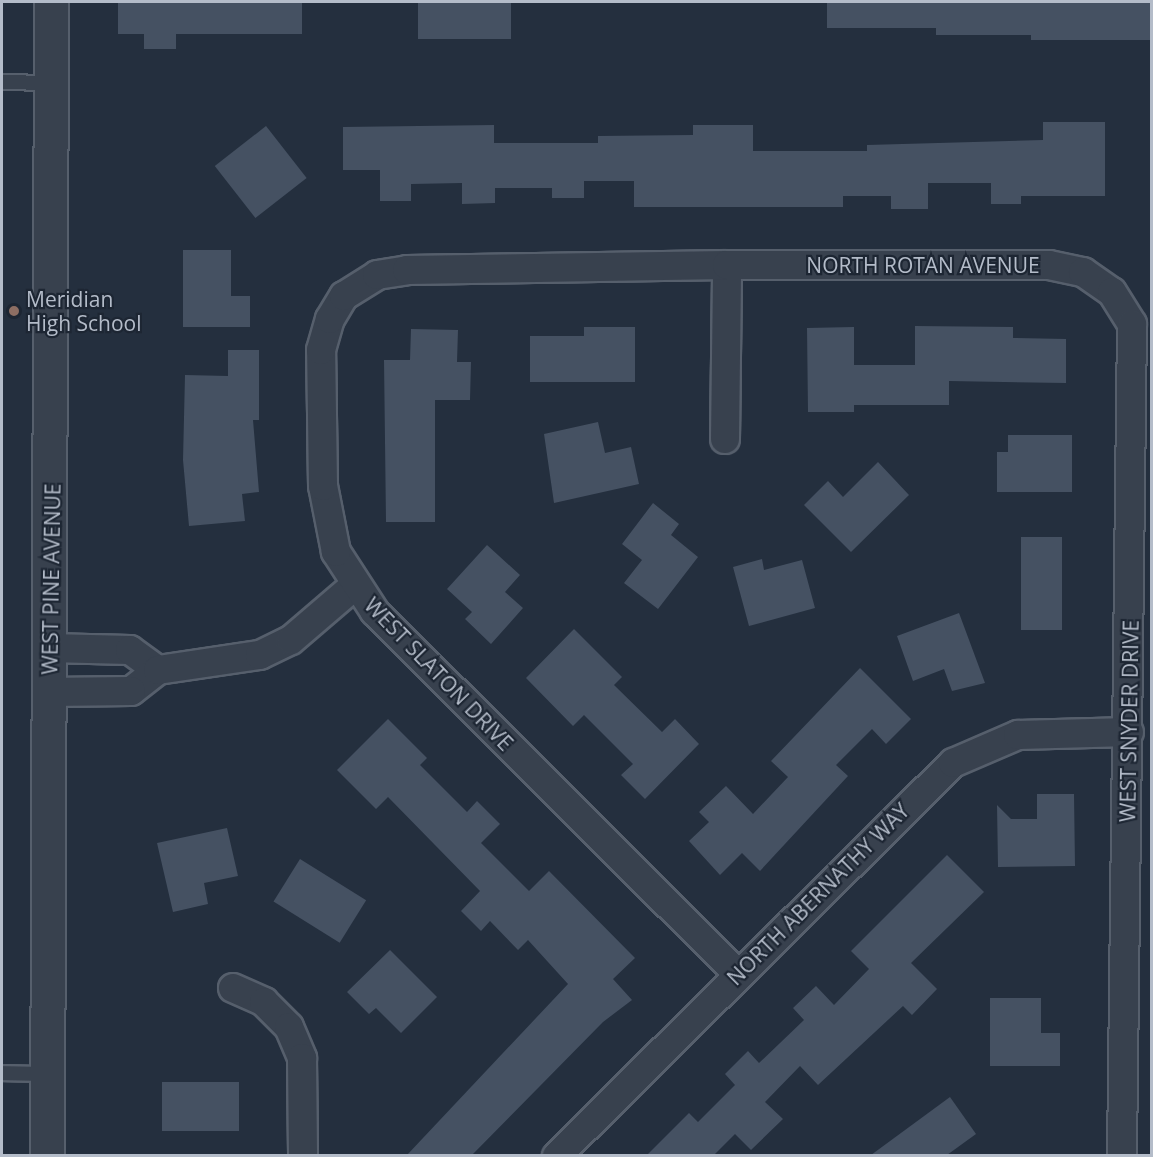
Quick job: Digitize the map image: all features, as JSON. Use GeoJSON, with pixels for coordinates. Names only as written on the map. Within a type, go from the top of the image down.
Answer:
{"type":"FeatureCollection","features":[{"type":"Feature","properties":{"kind":"street","name":"WEST PINE AVENUE"},"geometry":{"type":"LineString","coordinates":[[47,1155],[51,2]]}},
{"type":"Feature","properties":{"kind":"street"},"geometry":{"type":"LineString","coordinates":[[725,439],[727,265]]}},
{"type":"Feature","properties":{"kind":"street","name":"NORTH ROTAN AVENUE"},"geometry":{"type":"LineString","coordinates":[[344,296],[377,275],[407,270],[727,265],[1049,265],[1083,272],[1112,292]]}},
{"type":"Feature","properties":{"kind":"street","name":"WEST SNYDER DRIVE"},"geometry":{"type":"LineString","coordinates":[[1112,292],[1132,324],[1129,732],[1122,1155]]}},
{"type":"Feature","properties":{"kind":"street","name":"WEST SLATON DRIVE"},"geometry":{"type":"LineString","coordinates":[[344,296],[330,319],[321,350],[323,486],[336,552],[354,586],[738,974]]}},
{"type":"Feature","properties":{"kind":"street"},"geometry":{"type":"LineString","coordinates":[[49,692],[131,691],[158,670],[260,655],[291,640],[354,586]]}},
{"type":"Feature","properties":{"kind":"street"},"geometry":{"type":"LineString","coordinates":[[49,648],[130,650],[158,670]]}},
{"type":"Feature","properties":{"kind":"street","name":"NORTH ABERNATHY WAY"},"geometry":{"type":"LineString","coordinates":[[557,1155],[953,763],[1018,735],[1129,732]]}},
{"type":"Feature","properties":{"kind":"street"},"geometry":{"type":"LineString","coordinates":[[233,987],[264,1002],[289,1027],[302,1058],[303,1155]]}},
{"type":"Feature","properties":{"kind":"lane"},"geometry":{"type":"LineString","coordinates":[[2,82],[51,83]]}},
{"type":"Feature","properties":{"kind":"lane"},"geometry":{"type":"LineString","coordinates":[[2,1073],[47,1074]]}},
{"type":"Feature","properties":{"kind":"building"},"geometry":{"type":"Polygon","coordinates":[[[118,2],[302,2],[302,34],[176,34],[176,49],[144,49],[144,34],[118,34],[118,2]]]}},
{"type":"Feature","properties":{"kind":"building"},"geometry":{"type":"Polygon","coordinates":[[[418,2],[511,2],[511,39],[418,39],[418,2]]]}},
{"type":"Feature","properties":{"kind":"building"},"geometry":{"type":"Polygon","coordinates":[[[827,2],[1152,2],[1152,40],[1031,40],[1031,35],[936,35],[936,28],[827,28],[827,2]]]}},
{"type":"Feature","properties":{"kind":"building"},"geometry":{"type":"Polygon","coordinates":[[[1043,122],[1105,122],[1105,196],[1021,196],[1021,204],[991,204],[991,183],[928,183],[928,209],[891,209],[891,196],[843,196],[843,207],[634,207],[634,181],[584,181],[584,198],[552,198],[552,188],[495,188],[495,203],[462,204],[462,183],[411,184],[411,201],[380,201],[380,170],[343,170],[343,127],[494,125],[494,143],[598,143],[598,136],[693,135],[693,125],[753,125],[753,151],[867,151],[867,145],[1043,140],[1043,122]]]}},
{"type":"Feature","properties":{"kind":"building"},"geometry":{"type":"Polygon","coordinates":[[[266,126],[307,178],[255,218],[215,166],[266,126]]]}},
{"type":"Feature","properties":{"kind":"building"},"geometry":{"type":"Polygon","coordinates":[[[183,250],[231,250],[231,296],[250,296],[250,327],[183,327],[183,250]]]}},
{"type":"Feature","properties":{"kind":"building"},"geometry":{"type":"Polygon","coordinates":[[[915,326],[1013,327],[1013,338],[1066,339],[1066,383],[949,381],[949,405],[854,405],[854,412],[808,412],[807,328],[854,327],[854,365],[915,365],[915,326]]]}},
{"type":"Feature","properties":{"kind":"building"},"geometry":{"type":"Polygon","coordinates":[[[584,327],[635,327],[635,382],[530,382],[530,336],[584,336],[584,327]]]}},
{"type":"Feature","properties":{"kind":"building"},"geometry":{"type":"Polygon","coordinates":[[[411,329],[458,330],[457,362],[471,362],[470,400],[435,400],[435,522],[386,522],[384,360],[410,360],[411,329]]]}},
{"type":"Feature","properties":{"kind":"building"},"geometry":{"type":"Polygon","coordinates":[[[228,350],[259,350],[259,420],[253,420],[259,492],[242,494],[245,521],[189,526],[183,460],[185,375],[228,376],[228,350]]]}},
{"type":"Feature","properties":{"kind":"building"},"geometry":{"type":"Polygon","coordinates":[[[598,422],[605,453],[631,447],[639,484],[554,503],[544,434],[598,422]]]}},
{"type":"Feature","properties":{"kind":"building"},"geometry":{"type":"Polygon","coordinates":[[[1008,435],[1072,435],[1072,492],[997,492],[997,452],[1008,452],[1008,435]]]}},
{"type":"Feature","properties":{"kind":"building"},"geometry":{"type":"Polygon","coordinates":[[[878,462],[909,495],[851,552],[804,505],[828,481],[843,497],[878,462]]]}},
{"type":"Feature","properties":{"kind":"building"},"geometry":{"type":"Polygon","coordinates":[[[653,503],[679,524],[671,535],[698,557],[658,609],[624,583],[642,560],[622,544],[653,503]]]}},
{"type":"Feature","properties":{"kind":"building"},"geometry":{"type":"Polygon","coordinates":[[[1021,537],[1062,537],[1062,630],[1021,630],[1021,537]]]}},
{"type":"Feature","properties":{"kind":"building"},"geometry":{"type":"Polygon","coordinates":[[[487,545],[520,575],[505,592],[523,608],[491,644],[465,619],[472,612],[447,589],[487,545]]]}},
{"type":"Feature","properties":{"kind":"building"},"geometry":{"type":"Polygon","coordinates":[[[762,559],[764,570],[802,560],[815,608],[749,626],[733,567],[762,559]]]}},
{"type":"Feature","properties":{"kind":"building"},"geometry":{"type":"Polygon","coordinates":[[[959,613],[985,683],[952,691],[944,669],[913,681],[897,636],[959,613]]]}},
{"type":"Feature","properties":{"kind":"building"},"geometry":{"type":"Polygon","coordinates":[[[574,629],[622,677],[614,685],[662,732],[675,719],[699,744],[645,799],[621,775],[633,764],[584,715],[573,726],[526,678],[574,629]]]}},
{"type":"Feature","properties":{"kind":"building"},"geometry":{"type":"Polygon","coordinates":[[[860,668],[911,719],[886,744],[872,729],[836,765],[848,776],[760,871],[742,853],[720,875],[689,841],[709,822],[699,812],[726,786],[753,814],[788,777],[771,761],[860,668]]]}},
{"type":"Feature","properties":{"kind":"building"},"geometry":{"type":"Polygon","coordinates":[[[388,719],[427,758],[420,765],[467,812],[477,801],[500,824],[481,843],[529,891],[549,871],[635,958],[613,979],[632,1000],[603,1022],[472,1155],[407,1155],[568,984],[528,940],[518,950],[490,921],[481,931],[461,911],[480,891],[388,797],[376,809],[337,770],[388,719]]]}},
{"type":"Feature","properties":{"kind":"building"},"geometry":{"type":"Polygon","coordinates":[[[1037,794],[1074,794],[1075,866],[998,867],[997,805],[1011,819],[1037,819],[1037,794]]]}},
{"type":"Feature","properties":{"kind":"building"},"geometry":{"type":"Polygon","coordinates":[[[227,828],[238,876],[204,883],[208,904],[173,912],[157,843],[227,828]]]}},
{"type":"Feature","properties":{"kind":"building"},"geometry":{"type":"Polygon","coordinates":[[[947,855],[984,892],[911,963],[937,989],[912,1015],[903,1006],[818,1085],[800,1066],[765,1102],[783,1119],[751,1150],[735,1134],[714,1155],[647,1155],[689,1113],[698,1122],[735,1085],[725,1074],[748,1051],[759,1063],[804,1020],[793,1008],[816,986],[834,1005],[869,969],[851,951],[947,855]]]}},
{"type":"Feature","properties":{"kind":"building"},"geometry":{"type":"Polygon","coordinates":[[[300,859],[366,900],[340,943],[274,901],[300,859]]]}},
{"type":"Feature","properties":{"kind":"building"},"geometry":{"type":"Polygon","coordinates":[[[390,950],[437,997],[401,1033],[376,1008],[369,1014],[347,992],[390,950]]]}},
{"type":"Feature","properties":{"kind":"building"},"geometry":{"type":"Polygon","coordinates":[[[990,998],[1041,998],[1041,1033],[1060,1033],[1060,1066],[990,1066],[990,998]]]}},
{"type":"Feature","properties":{"kind":"building"},"geometry":{"type":"Polygon","coordinates":[[[162,1082],[239,1082],[239,1131],[162,1131],[162,1082]]]}},
{"type":"Feature","properties":{"kind":"building"},"geometry":{"type":"Polygon","coordinates":[[[950,1097],[976,1134],[947,1155],[871,1155],[950,1097]]]}},
{"type":"Feature","properties":{"kind":"place","name":"Meridian High School"},"geometry":{"type":"Point","coordinates":[14,311]}}]}
